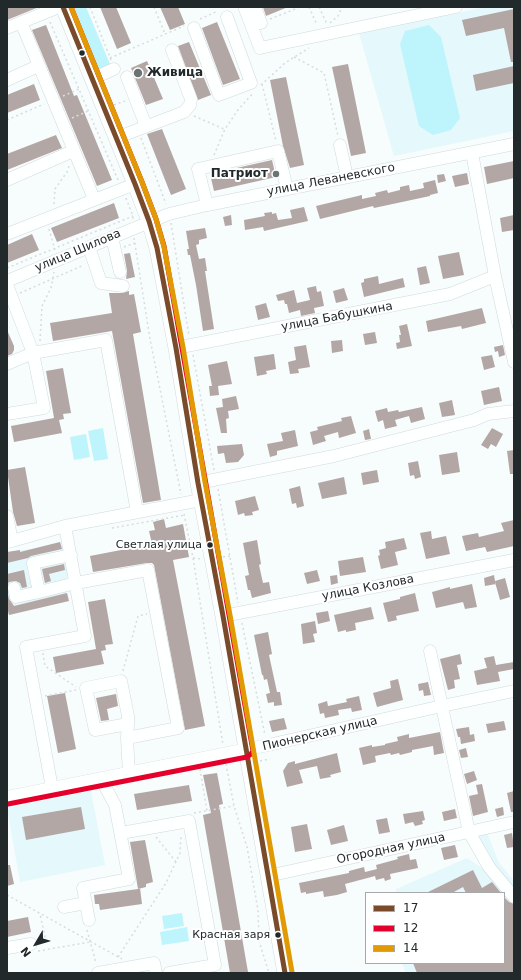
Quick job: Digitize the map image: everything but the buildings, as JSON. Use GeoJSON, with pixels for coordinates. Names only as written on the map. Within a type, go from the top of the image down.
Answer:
{"type":"FeatureCollection","features":[{"type":"Feature","properties":{"kind":"main road"},"geometry":{"type":"LineString","coordinates":[[63,7],[116,138],[128,186],[157,248],[176,348],[198,483],[223,616],[285,973]]}},
{"type":"Feature","properties":{"kind":"street"},"geometry":{"type":"LineString","coordinates":[[7,28],[59,7]]}},
{"type":"Feature","properties":{"kind":"street"},"geometry":{"type":"LineString","coordinates":[[240,54],[260,48],[456,7]]}},
{"type":"Feature","properties":{"kind":"street"},"geometry":{"type":"LineString","coordinates":[[250,8],[261,23]]}},
{"type":"Feature","properties":{"kind":"street"},"geometry":{"type":"LineString","coordinates":[[250,8],[260,48]]}},
{"type":"Feature","properties":{"kind":"street"},"geometry":{"type":"LineString","coordinates":[[193,24],[219,95],[251,83],[224,14]]}},
{"type":"Feature","properties":{"kind":"street"},"geometry":{"type":"LineString","coordinates":[[21,22],[94,199]]}},
{"type":"Feature","properties":{"kind":"street"},"geometry":{"type":"LineString","coordinates":[[116,138],[184,112],[190,105],[191,99],[172,50]]}},
{"type":"Feature","properties":{"kind":"street"},"geometry":{"type":"LineString","coordinates":[[92,79],[112,63]]}},
{"type":"Feature","properties":{"kind":"street"},"geometry":{"type":"LineString","coordinates":[[7,80],[38,66]]}},
{"type":"Feature","properties":{"kind":"street"},"geometry":{"type":"LineString","coordinates":[[127,77],[144,121],[143,127]]}},
{"type":"Feature","properties":{"kind":"street","name":"улица Леваневского"},"geometry":{"type":"LineString","coordinates":[[144,218],[514,144]]}},
{"type":"Feature","properties":{"kind":"street"},"geometry":{"type":"LineString","coordinates":[[340,146],[347,177]]}},
{"type":"Feature","properties":{"kind":"street"},"geometry":{"type":"LineString","coordinates":[[7,180],[74,151]]}},
{"type":"Feature","properties":{"kind":"street"},"geometry":{"type":"LineString","coordinates":[[207,205],[198,170],[278,151],[287,189]]}},
{"type":"Feature","properties":{"kind":"street"},"geometry":{"type":"LineString","coordinates":[[472,153],[495,276],[514,362]]}},
{"type":"Feature","properties":{"kind":"street"},"geometry":{"type":"LineString","coordinates":[[7,234],[51,218],[128,186]]}},
{"type":"Feature","properties":{"kind":"street","name":"улица Шилова"},"geometry":{"type":"LineString","coordinates":[[7,281],[57,254],[90,247],[112,237],[144,218]]}},
{"type":"Feature","properties":{"kind":"street"},"geometry":{"type":"LineString","coordinates":[[112,237],[120,272]]}},
{"type":"Feature","properties":{"kind":"street"},"geometry":{"type":"LineString","coordinates":[[90,247],[101,283],[123,286]]}},
{"type":"Feature","properties":{"kind":"street","name":"улица Бабушкина"},"geometry":{"type":"LineString","coordinates":[[176,348],[450,294],[495,276]]}},
{"type":"Feature","properties":{"kind":"street"},"geometry":{"type":"LineString","coordinates":[[7,414],[44,408],[33,353],[9,291]]}},
{"type":"Feature","properties":{"kind":"street"},"geometry":{"type":"LineString","coordinates":[[7,364],[33,353],[106,340],[137,512]]}},
{"type":"Feature","properties":{"kind":"street"},"geometry":{"type":"LineString","coordinates":[[198,483],[334,456],[474,420],[488,414],[514,410]]}},
{"type":"Feature","properties":{"kind":"street"},"geometry":{"type":"LineString","coordinates":[[7,516],[9,542],[66,526],[201,500]]}},
{"type":"Feature","properties":{"kind":"street"},"geometry":{"type":"LineString","coordinates":[[52,788],[26,647],[85,636],[66,526]]}},
{"type":"Feature","properties":{"kind":"street"},"geometry":{"type":"LineString","coordinates":[[39,592],[32,563],[71,555]]}},
{"type":"Feature","properties":{"kind":"street","name":"улица Козлова"},"geometry":{"type":"LineString","coordinates":[[223,616],[514,560]]}},
{"type":"Feature","properties":{"kind":"street"},"geometry":{"type":"LineString","coordinates":[[14,588],[16,597],[76,583],[148,570],[178,728],[128,738]]}},
{"type":"Feature","properties":{"kind":"street"},"geometry":{"type":"LineString","coordinates":[[430,651],[469,832],[489,867],[514,897]]}},
{"type":"Feature","properties":{"kind":"street"},"geometry":{"type":"LineString","coordinates":[[128,724],[95,730],[86,688],[121,681],[128,716],[129,774]]}},
{"type":"Feature","properties":{"kind":"street","name":"Пионерская улица"},"geometry":{"type":"LineString","coordinates":[[7,797],[246,750],[514,691]]}},
{"type":"Feature","properties":{"kind":"street"},"geometry":{"type":"LineString","coordinates":[[88,920],[83,888],[129,880],[115,804],[101,779]]}},
{"type":"Feature","properties":{"kind":"street"},"geometry":{"type":"LineString","coordinates":[[121,833],[189,821],[215,965],[169,973]]}},
{"type":"Feature","properties":{"kind":"street","name":"Огородная улица"},"geometry":{"type":"LineString","coordinates":[[268,876],[514,822]]}},
{"type":"Feature","properties":{"kind":"street"},"geometry":{"type":"LineString","coordinates":[[64,907],[86,903]]}},
{"type":"Feature","properties":{"kind":"street"},"geometry":{"type":"LineString","coordinates":[[7,948],[32,944]]}},
{"type":"Feature","properties":{"kind":"street"},"geometry":{"type":"LineString","coordinates":[[98,973],[154,963],[156,973]]}},
{"type":"Feature","properties":{"kind":"path"},"geometry":{"type":"LineString","coordinates":[[154,7],[165,34]]}},
{"type":"Feature","properties":{"kind":"path"},"geometry":{"type":"LineString","coordinates":[[261,23],[300,7]]}},
{"type":"Feature","properties":{"kind":"path"},"geometry":{"type":"LineString","coordinates":[[208,167],[225,129],[238,110],[285,62],[308,49],[322,36],[309,7]]}},
{"type":"Feature","properties":{"kind":"path"},"geometry":{"type":"LineString","coordinates":[[319,7],[327,25],[338,16],[342,7]]}},
{"type":"Feature","properties":{"kind":"path"},"geometry":{"type":"LineString","coordinates":[[46,12],[88,110],[128,186],[133,216]]}},
{"type":"Feature","properties":{"kind":"path"},"geometry":{"type":"LineString","coordinates":[[112,63],[165,34],[224,14]]}},
{"type":"Feature","properties":{"kind":"path"},"geometry":{"type":"LineString","coordinates":[[294,57],[324,73],[340,146]]}},
{"type":"Feature","properties":{"kind":"path"},"geometry":{"type":"LineString","coordinates":[[262,84],[278,151]]}},
{"type":"Feature","properties":{"kind":"path"},"geometry":{"type":"LineString","coordinates":[[7,120],[79,89]]}},
{"type":"Feature","properties":{"kind":"path"},"geometry":{"type":"LineString","coordinates":[[62,122],[88,110]]}},
{"type":"Feature","properties":{"kind":"path"},"geometry":{"type":"LineString","coordinates":[[184,112],[225,129]]}},
{"type":"Feature","properties":{"kind":"path"},"geometry":{"type":"LineString","coordinates":[[33,353],[40,345],[42,306],[51,288],[57,254],[48,226],[54,206],[55,189],[67,172],[74,151]]}},
{"type":"Feature","properties":{"kind":"path"},"geometry":{"type":"LineString","coordinates":[[7,268],[57,254],[133,216],[144,218]]}},
{"type":"Feature","properties":{"kind":"path"},"geometry":{"type":"LineString","coordinates":[[116,251],[135,243]]}},
{"type":"Feature","properties":{"kind":"path"},"geometry":{"type":"LineString","coordinates":[[9,291],[52,280],[94,261]]}},
{"type":"Feature","properties":{"kind":"path"},"geometry":{"type":"LineString","coordinates":[[193,558],[205,559]]}},
{"type":"Feature","properties":{"kind":"path"},"geometry":{"type":"LineString","coordinates":[[121,681],[138,616],[156,612]]}},
{"type":"Feature","properties":{"kind":"path"},"geometry":{"type":"LineString","coordinates":[[35,698],[79,689],[45,666],[42,644]]}},
{"type":"Feature","properties":{"kind":"path"},"geometry":{"type":"LineString","coordinates":[[260,761],[270,759]]}},
{"type":"Feature","properties":{"kind":"path"},"geometry":{"type":"LineString","coordinates":[[200,768],[207,811]]}},
{"type":"Feature","properties":{"kind":"path"},"geometry":{"type":"LineString","coordinates":[[118,957],[166,883],[180,853],[181,832],[194,813],[234,806],[247,847],[258,910],[258,941],[269,973]]}},
{"type":"Feature","properties":{"kind":"path"},"geometry":{"type":"LineString","coordinates":[[148,828],[176,862]]}},
{"type":"Feature","properties":{"kind":"path"},"geometry":{"type":"LineString","coordinates":[[7,895],[136,966]]}},
{"type":"Feature","properties":{"kind":"path"},"geometry":{"type":"LineString","coordinates":[[40,914],[46,942],[32,944],[35,951],[90,942]]}},
{"type":"Feature","properties":{"kind":"path"},"geometry":{"type":"LineString","coordinates":[[88,920],[85,922],[98,973]]}},
{"type":"Feature","properties":{"kind":"shaded area"},"geometry":{"type":"Polygon","coordinates":[[[74,7],[86,7],[110,64],[108,67],[100,69],[98,67],[74,7]]]}},
{"type":"Feature","properties":{"kind":"shaded area"},"geometry":{"type":"Polygon","coordinates":[[[486,7],[514,7],[514,131],[394,156],[359,33],[486,7]]]}},
{"type":"Feature","properties":{"kind":"shaded area"},"geometry":{"type":"Polygon","coordinates":[[[429,25],[441,37],[460,118],[451,130],[433,135],[419,126],[400,44],[405,31],[429,25]]]}},
{"type":"Feature","properties":{"kind":"shaded area"},"geometry":{"type":"Polygon","coordinates":[[[103,428],[108,459],[94,461],[88,431],[103,428]]]}},
{"type":"Feature","properties":{"kind":"shaded area"},"geometry":{"type":"Polygon","coordinates":[[[86,434],[90,457],[74,460],[70,437],[86,434]]]}},
{"type":"Feature","properties":{"kind":"shaded area"},"geometry":{"type":"Polygon","coordinates":[[[61,542],[67,570],[67,593],[69,601],[9,615],[7,607],[7,552],[31,549],[61,542]]]}},
{"type":"Feature","properties":{"kind":"shaded area"},"geometry":{"type":"Polygon","coordinates":[[[91,791],[105,865],[20,882],[7,808],[91,791]]]}},
{"type":"Feature","properties":{"kind":"shaded area"},"geometry":{"type":"Polygon","coordinates":[[[487,832],[498,861],[514,881],[514,893],[490,866],[478,834],[487,832]]]}},
{"type":"Feature","properties":{"kind":"shaded area"},"geometry":{"type":"Polygon","coordinates":[[[467,858],[496,877],[514,901],[514,973],[406,973],[402,964],[505,964],[505,892],[396,892],[396,889],[467,858]]]}},
{"type":"Feature","properties":{"kind":"shaded area"},"geometry":{"type":"Polygon","coordinates":[[[182,913],[184,926],[164,929],[162,916],[182,913]]]}},
{"type":"Feature","properties":{"kind":"shaded area"},"geometry":{"type":"Polygon","coordinates":[[[187,927],[189,941],[162,945],[160,932],[187,927]]]}},
{"type":"Feature","properties":{"kind":"transit line","name":"17"},"geometry":{"type":"LineString","coordinates":[[63,7],[135,184],[149,221],[157,248],[176,348],[198,483],[223,616],[285,973]]}},
{"type":"Feature","properties":{"kind":"transit line","name":"12"},"geometry":{"type":"LineString","coordinates":[[8,804],[247,757],[253,751],[164,246],[156,219],[142,182],[71,7]]}},
{"type":"Feature","properties":{"kind":"transit line","name":"14"},"geometry":{"type":"LineString","coordinates":[[71,7],[142,182],[156,219],[164,247],[183,347],[205,482],[230,615],[292,972]]}},
{"type":"Feature","properties":{"kind":"place","name":"Живица"},"geometry":{"type":"Point","coordinates":[138,73]}},
{"type":"Feature","properties":{"kind":"place","name":"Патриот"},"geometry":{"type":"Point","coordinates":[276,174]}},
{"type":"Feature","properties":{"kind":"place","name":"Светлая улица"},"geometry":{"type":"Point","coordinates":[210,545]}},
{"type":"Feature","properties":{"kind":"place","name":"Красная заря"},"geometry":{"type":"Point","coordinates":[278,935]}}]}
